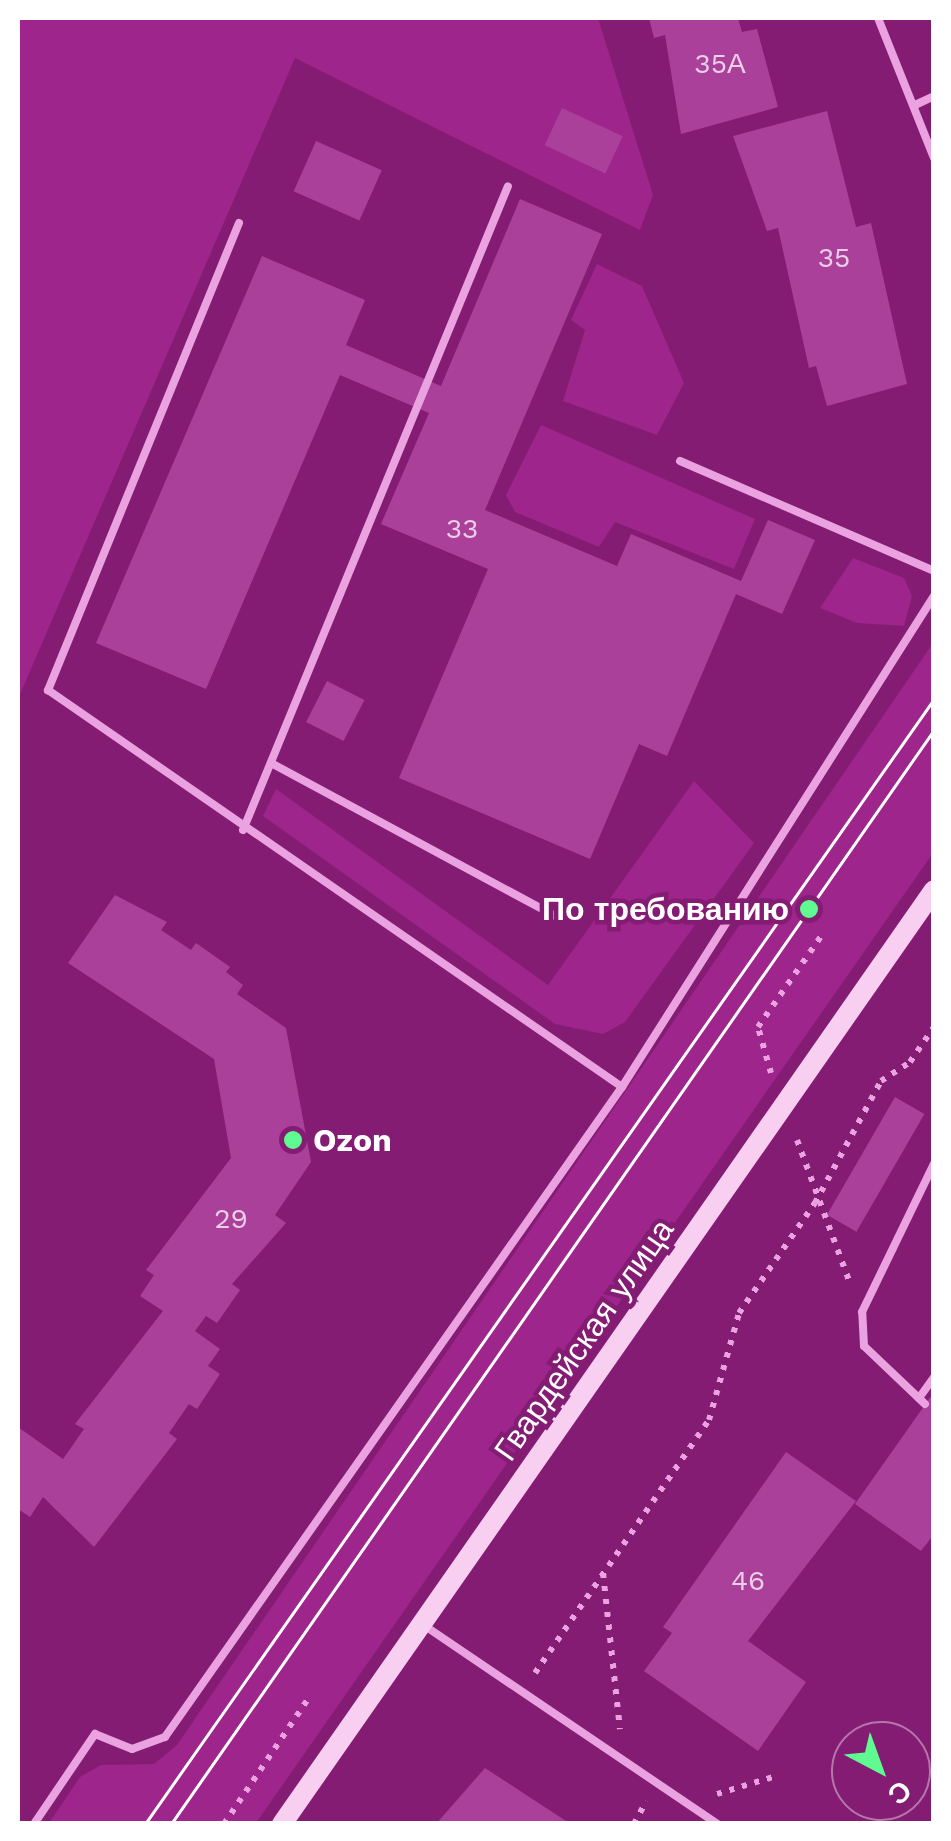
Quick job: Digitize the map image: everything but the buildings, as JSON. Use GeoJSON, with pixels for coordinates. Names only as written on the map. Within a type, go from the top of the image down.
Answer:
{"type":"FeatureCollection","features":[{"type":"Feature","properties":{"kind":"street","name":"Гвардейская улица"},"geometry":{"type":"LineString","coordinates":[[282,1824],[934,890]]}},
{"type":"Feature","properties":{"kind":"lane"},"geometry":{"type":"LineString","coordinates":[[878,18],[934,158]]}},
{"type":"Feature","properties":{"kind":"lane"},"geometry":{"type":"LineString","coordinates":[[914,105],[934,96]]}},
{"type":"Feature","properties":{"kind":"lane"},"geometry":{"type":"LineString","coordinates":[[244,830],[508,186]]}},
{"type":"Feature","properties":{"kind":"lane"},"geometry":{"type":"LineString","coordinates":[[239,222],[48,690],[244,830],[622,1088]]}},
{"type":"Feature","properties":{"kind":"lane"},"geometry":{"type":"LineString","coordinates":[[680,461],[934,571]]}},
{"type":"Feature","properties":{"kind":"lane"},"geometry":{"type":"LineString","coordinates":[[34,1824],[96,1734],[132,1750],[166,1737],[622,1088],[934,596]]}},
{"type":"Feature","properties":{"kind":"lane"},"geometry":{"type":"LineString","coordinates":[[271,762],[557,917]]}},
{"type":"Feature","properties":{"kind":"lane"},"geometry":{"type":"LineString","coordinates":[[934,1164],[930,1180],[862,1312],[864,1346],[922,1401],[934,1377]]}},
{"type":"Feature","properties":{"kind":"lane"},"geometry":{"type":"LineString","coordinates":[[421,1624],[717,1824]]}},
{"type":"Feature","properties":{"kind":"path"},"geometry":{"type":"LineString","coordinates":[[522,1692],[710,1420],[739,1313],[815,1203],[881,1081],[910,1062],[934,1026]]}},
{"type":"Feature","properties":{"kind":"path"},"geometry":{"type":"LineString","coordinates":[[604,1573],[623,1760]]}},
{"type":"Feature","properties":{"kind":"path"},"geometry":{"type":"LineString","coordinates":[[224,1824],[308,1699]]}},
{"type":"Feature","properties":{"kind":"path"},"geometry":{"type":"LineString","coordinates":[[685,1802],[773,1776]]}},
{"type":"Feature","properties":{"kind":"shaded area"},"geometry":{"type":"Polygon","coordinates":[[[18,18],[598,18],[653,195],[640,230],[295,58],[18,699],[18,18]]]}},
{"type":"Feature","properties":{"kind":"shaded area"},"geometry":{"type":"Polygon","coordinates":[[[597,264],[642,286],[684,383],[657,435],[563,401],[585,330],[571,320],[597,264]]]}},
{"type":"Feature","properties":{"kind":"shaded area"},"geometry":{"type":"Polygon","coordinates":[[[541,425],[755,519],[734,569],[615,522],[599,547],[515,512],[506,495],[541,425]]]}},
{"type":"Feature","properties":{"kind":"shaded area"},"geometry":{"type":"Polygon","coordinates":[[[853,558],[904,578],[912,596],[904,626],[857,623],[820,608],[853,558]]]}},
{"type":"Feature","properties":{"kind":"shaded area"},"geometry":{"type":"Polygon","coordinates":[[[933,643],[933,853],[256,1823],[49,1823],[80,1777],[101,1765],[154,1764],[177,1745],[933,643]]]}},
{"type":"Feature","properties":{"kind":"shaded area"},"geometry":{"type":"Polygon","coordinates":[[[694,781],[754,843],[625,1022],[603,1034],[555,1024],[263,816],[276,789],[548,985],[694,781]]]}},
{"type":"Feature","properties":{"kind":"tram line"},"geometry":{"type":"LineString","coordinates":[[145,1824],[934,699]]}},
{"type":"Feature","properties":{"kind":"tram line"},"geometry":{"type":"LineString","coordinates":[[171,1824],[934,730]]}},
{"type":"Feature","properties":{"kind":"place","name":"По требованию"},"geometry":{"type":"Point","coordinates":[809,909]}},
{"type":"Feature","properties":{"kind":"place","name":"Ozon"},"geometry":{"type":"Point","coordinates":[293,1140]}}]}
